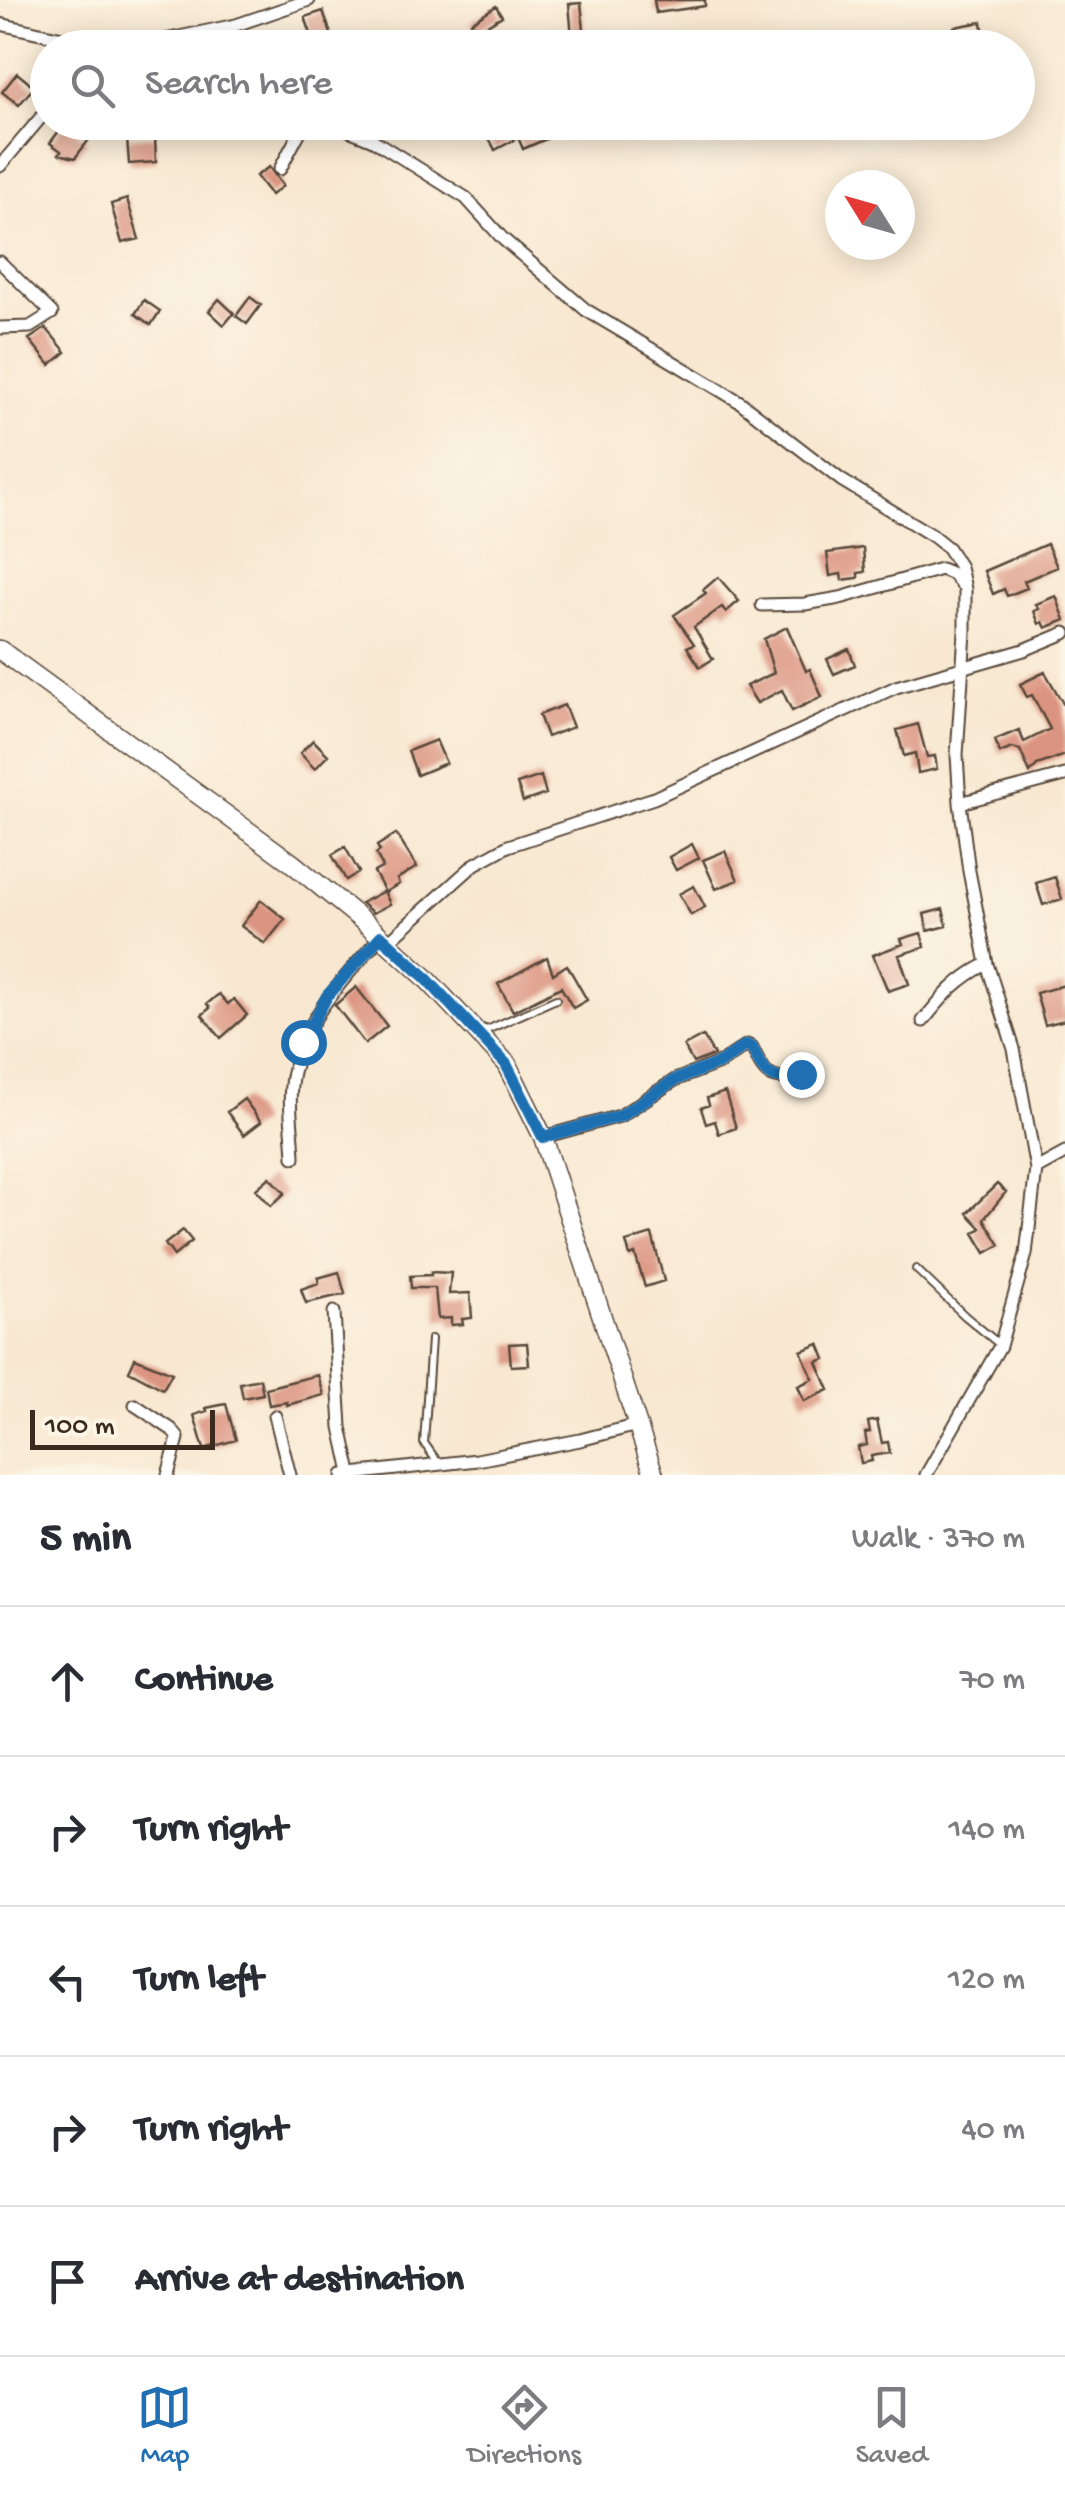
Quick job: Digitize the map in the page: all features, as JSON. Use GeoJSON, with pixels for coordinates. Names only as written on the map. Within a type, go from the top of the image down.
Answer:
{"type":"FeatureCollection","features":[{"type":"Feature","properties":{"kind":"street"},"geometry":{"type":"LineString","coordinates":[[212,30],[309,0]]}},
{"type":"Feature","properties":{"kind":"street"},"geometry":{"type":"LineString","coordinates":[[0,24],[30,31]]}},
{"type":"Feature","properties":{"kind":"street"},"geometry":{"type":"LineString","coordinates":[[0,166],[30,131]]}},
{"type":"Feature","properties":{"kind":"street"},"geometry":{"type":"LineString","coordinates":[[280,169],[295,140]]}},
{"type":"Feature","properties":{"kind":"street"},"geometry":{"type":"LineString","coordinates":[[372,140],[466,198],[503,239],[586,310],[740,402],[840,480],[933,536],[948,548],[960,568],[965,588],[957,755],[968,871],[988,964],[1014,1048],[1036,1169],[1026,1254],[1000,1345],[926,1475]]}},
{"type":"Feature","properties":{"kind":"street"},"geometry":{"type":"LineString","coordinates":[[0,262],[52,313],[30,327],[0,328]]}},
{"type":"Feature","properties":{"kind":"street"},"geometry":{"type":"LineString","coordinates":[[762,605],[840,598],[941,568],[953,574],[965,588]]}},
{"type":"Feature","properties":{"kind":"street"},"geometry":{"type":"LineString","coordinates":[[294,1157],[292,1073],[327,996],[385,939],[475,864],[508,846],[654,798],[896,687],[1024,650],[1065,632]]}},
{"type":"Feature","properties":{"kind":"street"},"geometry":{"type":"LineString","coordinates":[[0,650],[292,864],[385,939],[506,1064],[543,1137],[654,1475]]}},
{"type":"Feature","properties":{"kind":"street"},"geometry":{"type":"LineString","coordinates":[[960,803],[1065,776]]}},
{"type":"Feature","properties":{"kind":"street"},"geometry":{"type":"LineString","coordinates":[[923,1021],[961,977],[988,964]]}},
{"type":"Feature","properties":{"kind":"street"},"geometry":{"type":"LineString","coordinates":[[543,1137],[620,1116],[675,1080],[722,1062],[746,1045],[752,1047],[761,1068],[775,1078],[785,1080],[801,1074]]}},
{"type":"Feature","properties":{"kind":"street"},"geometry":{"type":"LineString","coordinates":[[1036,1169],[1065,1153]]}},
{"type":"Feature","properties":{"kind":"street"},"geometry":{"type":"LineString","coordinates":[[334,1312],[340,1427],[347,1474],[534,1450],[637,1425]]}},
{"type":"Feature","properties":{"kind":"street"},"geometry":{"type":"LineString","coordinates":[[136,1405],[178,1438],[168,1475]]}},
{"type":"Feature","properties":{"kind":"street"},"geometry":{"type":"LineString","coordinates":[[276,1416],[290,1475]]}},
{"type":"Feature","properties":{"kind":"lane"},"geometry":{"type":"LineString","coordinates":[[466,1022],[487,1030],[556,999]]}},
{"type":"Feature","properties":{"kind":"lane"},"geometry":{"type":"LineString","coordinates":[[916,1269],[1000,1345]]}},
{"type":"Feature","properties":{"kind":"lane"},"geometry":{"type":"LineString","coordinates":[[431,1339],[424,1443],[440,1465]]}},
{"type":"Feature","properties":{"kind":"building"},"geometry":{"type":"Polygon","coordinates":[[[654,0],[705,0],[705,6],[656,13],[654,0]]]}},
{"type":"Feature","properties":{"kind":"building"},"geometry":{"type":"Polygon","coordinates":[[[581,3],[584,30],[571,30],[569,4],[581,3]]]}},
{"type":"Feature","properties":{"kind":"building"},"geometry":{"type":"Polygon","coordinates":[[[496,6],[502,16],[479,30],[471,22],[496,6]]]}},
{"type":"Feature","properties":{"kind":"building"},"geometry":{"type":"Polygon","coordinates":[[[323,11],[330,30],[310,30],[305,17],[323,11]]]}},
{"type":"Feature","properties":{"kind":"building"},"geometry":{"type":"Polygon","coordinates":[[[982,22],[983,30],[954,30],[954,27],[982,22]]]}},
{"type":"Feature","properties":{"kind":"building"},"geometry":{"type":"Polygon","coordinates":[[[17,73],[30,84],[30,92],[19,105],[2,92],[17,73]]]}},
{"type":"Feature","properties":{"kind":"building"},"geometry":{"type":"Polygon","coordinates":[[[127,140],[155,140],[156,162],[129,164],[127,140]]]}},
{"type":"Feature","properties":{"kind":"building"},"geometry":{"type":"Polygon","coordinates":[[[490,140],[514,140],[495,150],[490,140]]]}},
{"type":"Feature","properties":{"kind":"building"},"geometry":{"type":"Polygon","coordinates":[[[519,140],[544,140],[523,149],[519,140]]]}},
{"type":"Feature","properties":{"kind":"building"},"geometry":{"type":"Polygon","coordinates":[[[88,141],[75,158],[59,154],[61,151],[50,143],[88,141]]]}},
{"type":"Feature","properties":{"kind":"building"},"geometry":{"type":"Polygon","coordinates":[[[269,167],[283,186],[271,195],[256,176],[269,167]]]}},
{"type":"Feature","properties":{"kind":"building"},"geometry":{"type":"Polygon","coordinates":[[[127,199],[139,239],[122,243],[111,204],[127,199]]]}},
{"type":"Feature","properties":{"kind":"building"},"geometry":{"type":"Polygon","coordinates":[[[250,297],[261,305],[247,324],[236,316],[250,297]]]}},
{"type":"Feature","properties":{"kind":"building"},"geometry":{"type":"Polygon","coordinates":[[[219,299],[234,313],[224,325],[209,311],[219,299]]]}},
{"type":"Feature","properties":{"kind":"building"},"geometry":{"type":"Polygon","coordinates":[[[144,300],[160,311],[151,325],[135,314],[144,300]]]}},
{"type":"Feature","properties":{"kind":"building"},"geometry":{"type":"Polygon","coordinates":[[[46,328],[66,352],[50,365],[29,339],[46,328]]]}},
{"type":"Feature","properties":{"kind":"building"},"geometry":{"type":"Polygon","coordinates":[[[1047,544],[1057,567],[1024,581],[1027,588],[1007,596],[1004,589],[993,594],[984,571],[1047,544]]]}},
{"type":"Feature","properties":{"kind":"building"},"geometry":{"type":"Polygon","coordinates":[[[863,548],[865,572],[858,573],[858,578],[842,580],[841,574],[830,576],[827,553],[863,548]]]}},
{"type":"Feature","properties":{"kind":"building"},"geometry":{"type":"Polygon","coordinates":[[[718,577],[739,601],[726,612],[722,607],[694,627],[713,659],[700,667],[687,647],[694,644],[674,615],[706,593],[703,590],[718,577]]]}},
{"type":"Feature","properties":{"kind":"building"},"geometry":{"type":"Polygon","coordinates":[[[1056,596],[1065,620],[1046,628],[1043,622],[1039,624],[1034,611],[1039,609],[1036,604],[1056,596]]]}},
{"type":"Feature","properties":{"kind":"building"},"geometry":{"type":"Polygon","coordinates":[[[787,627],[822,697],[792,711],[782,690],[757,703],[746,686],[774,673],[764,639],[787,627]]]}},
{"type":"Feature","properties":{"kind":"building"},"geometry":{"type":"Polygon","coordinates":[[[849,649],[855,665],[834,674],[827,659],[849,649]]]}},
{"type":"Feature","properties":{"kind":"building"},"geometry":{"type":"Polygon","coordinates":[[[1045,672],[1065,707],[1065,755],[1037,765],[1030,773],[1020,750],[1012,748],[1000,753],[995,740],[1019,730],[1024,742],[1050,729],[1032,695],[1027,697],[1020,684],[1045,672]]]}},
{"type":"Feature","properties":{"kind":"building"},"geometry":{"type":"Polygon","coordinates":[[[564,705],[573,727],[547,737],[539,715],[564,705]]]}},
{"type":"Feature","properties":{"kind":"building"},"geometry":{"type":"Polygon","coordinates":[[[918,724],[927,757],[935,756],[937,769],[918,773],[915,753],[904,756],[897,730],[918,724]]]}},
{"type":"Feature","properties":{"kind":"building"},"geometry":{"type":"Polygon","coordinates":[[[313,740],[328,755],[315,769],[300,753],[313,740]]]}},
{"type":"Feature","properties":{"kind":"building"},"geometry":{"type":"Polygon","coordinates":[[[436,740],[446,763],[417,775],[408,751],[436,740]]]}},
{"type":"Feature","properties":{"kind":"building"},"geometry":{"type":"Polygon","coordinates":[[[541,776],[546,794],[523,802],[517,784],[541,776]]]}},
{"type":"Feature","properties":{"kind":"building"},"geometry":{"type":"Polygon","coordinates":[[[396,834],[417,867],[385,892],[374,872],[383,867],[376,854],[380,851],[377,846],[396,834]]]}},
{"type":"Feature","properties":{"kind":"building"},"geometry":{"type":"Polygon","coordinates":[[[692,844],[699,858],[676,870],[669,857],[692,844]]]}},
{"type":"Feature","properties":{"kind":"building"},"geometry":{"type":"Polygon","coordinates":[[[345,847],[359,872],[346,880],[332,855],[345,847]]]}},
{"type":"Feature","properties":{"kind":"building"},"geometry":{"type":"Polygon","coordinates":[[[725,851],[738,880],[716,889],[703,860],[725,851]]]}},
{"type":"Feature","properties":{"kind":"building"},"geometry":{"type":"Polygon","coordinates":[[[1055,877],[1062,899],[1043,905],[1036,883],[1055,877]]]}},
{"type":"Feature","properties":{"kind":"building"},"geometry":{"type":"Polygon","coordinates":[[[694,886],[705,907],[691,915],[679,894],[694,886]]]}},
{"type":"Feature","properties":{"kind":"building"},"geometry":{"type":"Polygon","coordinates":[[[384,891],[390,904],[373,913],[361,903],[384,891]]]}},
{"type":"Feature","properties":{"kind":"building"},"geometry":{"type":"Polygon","coordinates":[[[261,900],[285,919],[265,944],[241,926],[261,900]]]}},
{"type":"Feature","properties":{"kind":"building"},"geometry":{"type":"Polygon","coordinates":[[[943,909],[947,926],[928,931],[924,914],[943,909]]]}},
{"type":"Feature","properties":{"kind":"building"},"geometry":{"type":"Polygon","coordinates":[[[921,933],[925,947],[899,955],[909,984],[888,991],[873,955],[921,933]]]}},
{"type":"Feature","properties":{"kind":"building"},"geometry":{"type":"Polygon","coordinates":[[[547,957],[553,974],[567,965],[587,1000],[573,1008],[561,987],[513,1011],[498,984],[547,957]]]}},
{"type":"Feature","properties":{"kind":"building"},"geometry":{"type":"Polygon","coordinates":[[[1065,985],[1065,1020],[1045,1025],[1036,993],[1065,985]]]}},
{"type":"Feature","properties":{"kind":"building"},"geometry":{"type":"Polygon","coordinates":[[[356,987],[387,1026],[365,1044],[335,1005],[356,987]]]}},
{"type":"Feature","properties":{"kind":"building"},"geometry":{"type":"Polygon","coordinates":[[[219,994],[228,1004],[234,999],[247,1015],[221,1038],[202,1015],[210,1008],[207,1004],[219,994]]]}},
{"type":"Feature","properties":{"kind":"building"},"geometry":{"type":"Polygon","coordinates":[[[703,1036],[714,1055],[693,1063],[684,1046],[703,1036]]]}},
{"type":"Feature","properties":{"kind":"building"},"geometry":{"type":"Polygon","coordinates":[[[725,1092],[736,1128],[719,1134],[715,1121],[706,1124],[701,1108],[709,1105],[707,1098],[725,1092]]]}},
{"type":"Feature","properties":{"kind":"building"},"geometry":{"type":"Polygon","coordinates":[[[244,1099],[261,1122],[244,1135],[227,1112],[244,1099]]]}},
{"type":"Feature","properties":{"kind":"building"},"geometry":{"type":"Polygon","coordinates":[[[270,1177],[285,1193],[271,1206],[256,1189],[270,1177]]]}},
{"type":"Feature","properties":{"kind":"building"},"geometry":{"type":"Polygon","coordinates":[[[997,1184],[1006,1192],[984,1219],[1000,1245],[986,1253],[974,1233],[981,1228],[967,1213],[997,1184]]]}},
{"type":"Feature","properties":{"kind":"building"},"geometry":{"type":"Polygon","coordinates":[[[183,1230],[192,1241],[174,1256],[165,1244],[183,1230]]]}},
{"type":"Feature","properties":{"kind":"building"},"geometry":{"type":"Polygon","coordinates":[[[652,1234],[664,1281],[645,1287],[635,1254],[630,1256],[626,1242],[652,1234]]]}},
{"type":"Feature","properties":{"kind":"building"},"geometry":{"type":"Polygon","coordinates":[[[339,1272],[345,1294],[306,1303],[301,1289],[319,1283],[318,1278],[339,1272]]]}},
{"type":"Feature","properties":{"kind":"building"},"geometry":{"type":"Polygon","coordinates":[[[451,1273],[449,1294],[470,1293],[472,1318],[451,1325],[451,1318],[438,1319],[435,1288],[411,1288],[410,1276],[451,1273]]]}},
{"type":"Feature","properties":{"kind":"building"},"geometry":{"type":"Polygon","coordinates":[[[527,1343],[529,1365],[511,1366],[509,1344],[527,1343]]]}},
{"type":"Feature","properties":{"kind":"building"},"geometry":{"type":"Polygon","coordinates":[[[819,1344],[825,1359],[817,1362],[829,1390],[804,1401],[798,1386],[813,1379],[801,1351],[819,1344]]]}},
{"type":"Feature","properties":{"kind":"building"},"geometry":{"type":"Polygon","coordinates":[[[135,1358],[172,1373],[163,1389],[129,1371],[135,1358]]]}},
{"type":"Feature","properties":{"kind":"building"},"geometry":{"type":"Polygon","coordinates":[[[318,1375],[324,1395],[287,1405],[269,1405],[266,1388],[318,1375]]]}},
{"type":"Feature","properties":{"kind":"building"},"geometry":{"type":"Polygon","coordinates":[[[260,1379],[263,1394],[243,1398],[240,1383],[260,1379]]]}},
{"type":"Feature","properties":{"kind":"building"},"geometry":{"type":"Polygon","coordinates":[[[226,1404],[236,1440],[204,1449],[194,1415],[226,1404]]]}},
{"type":"Feature","properties":{"kind":"building"},"geometry":{"type":"Polygon","coordinates":[[[877,1420],[882,1443],[888,1442],[890,1453],[871,1456],[872,1461],[861,1463],[858,1447],[867,1445],[868,1422],[877,1420]]]}},
{"type":"Feature","properties":{"kind":"route"},"geometry":{"type":"LineString","coordinates":[[303,1042],[327,996],[381,936],[506,1064],[543,1137],[620,1116],[675,1080],[722,1062],[746,1045],[752,1047],[761,1068],[775,1078],[785,1080],[801,1074]]}}]}
